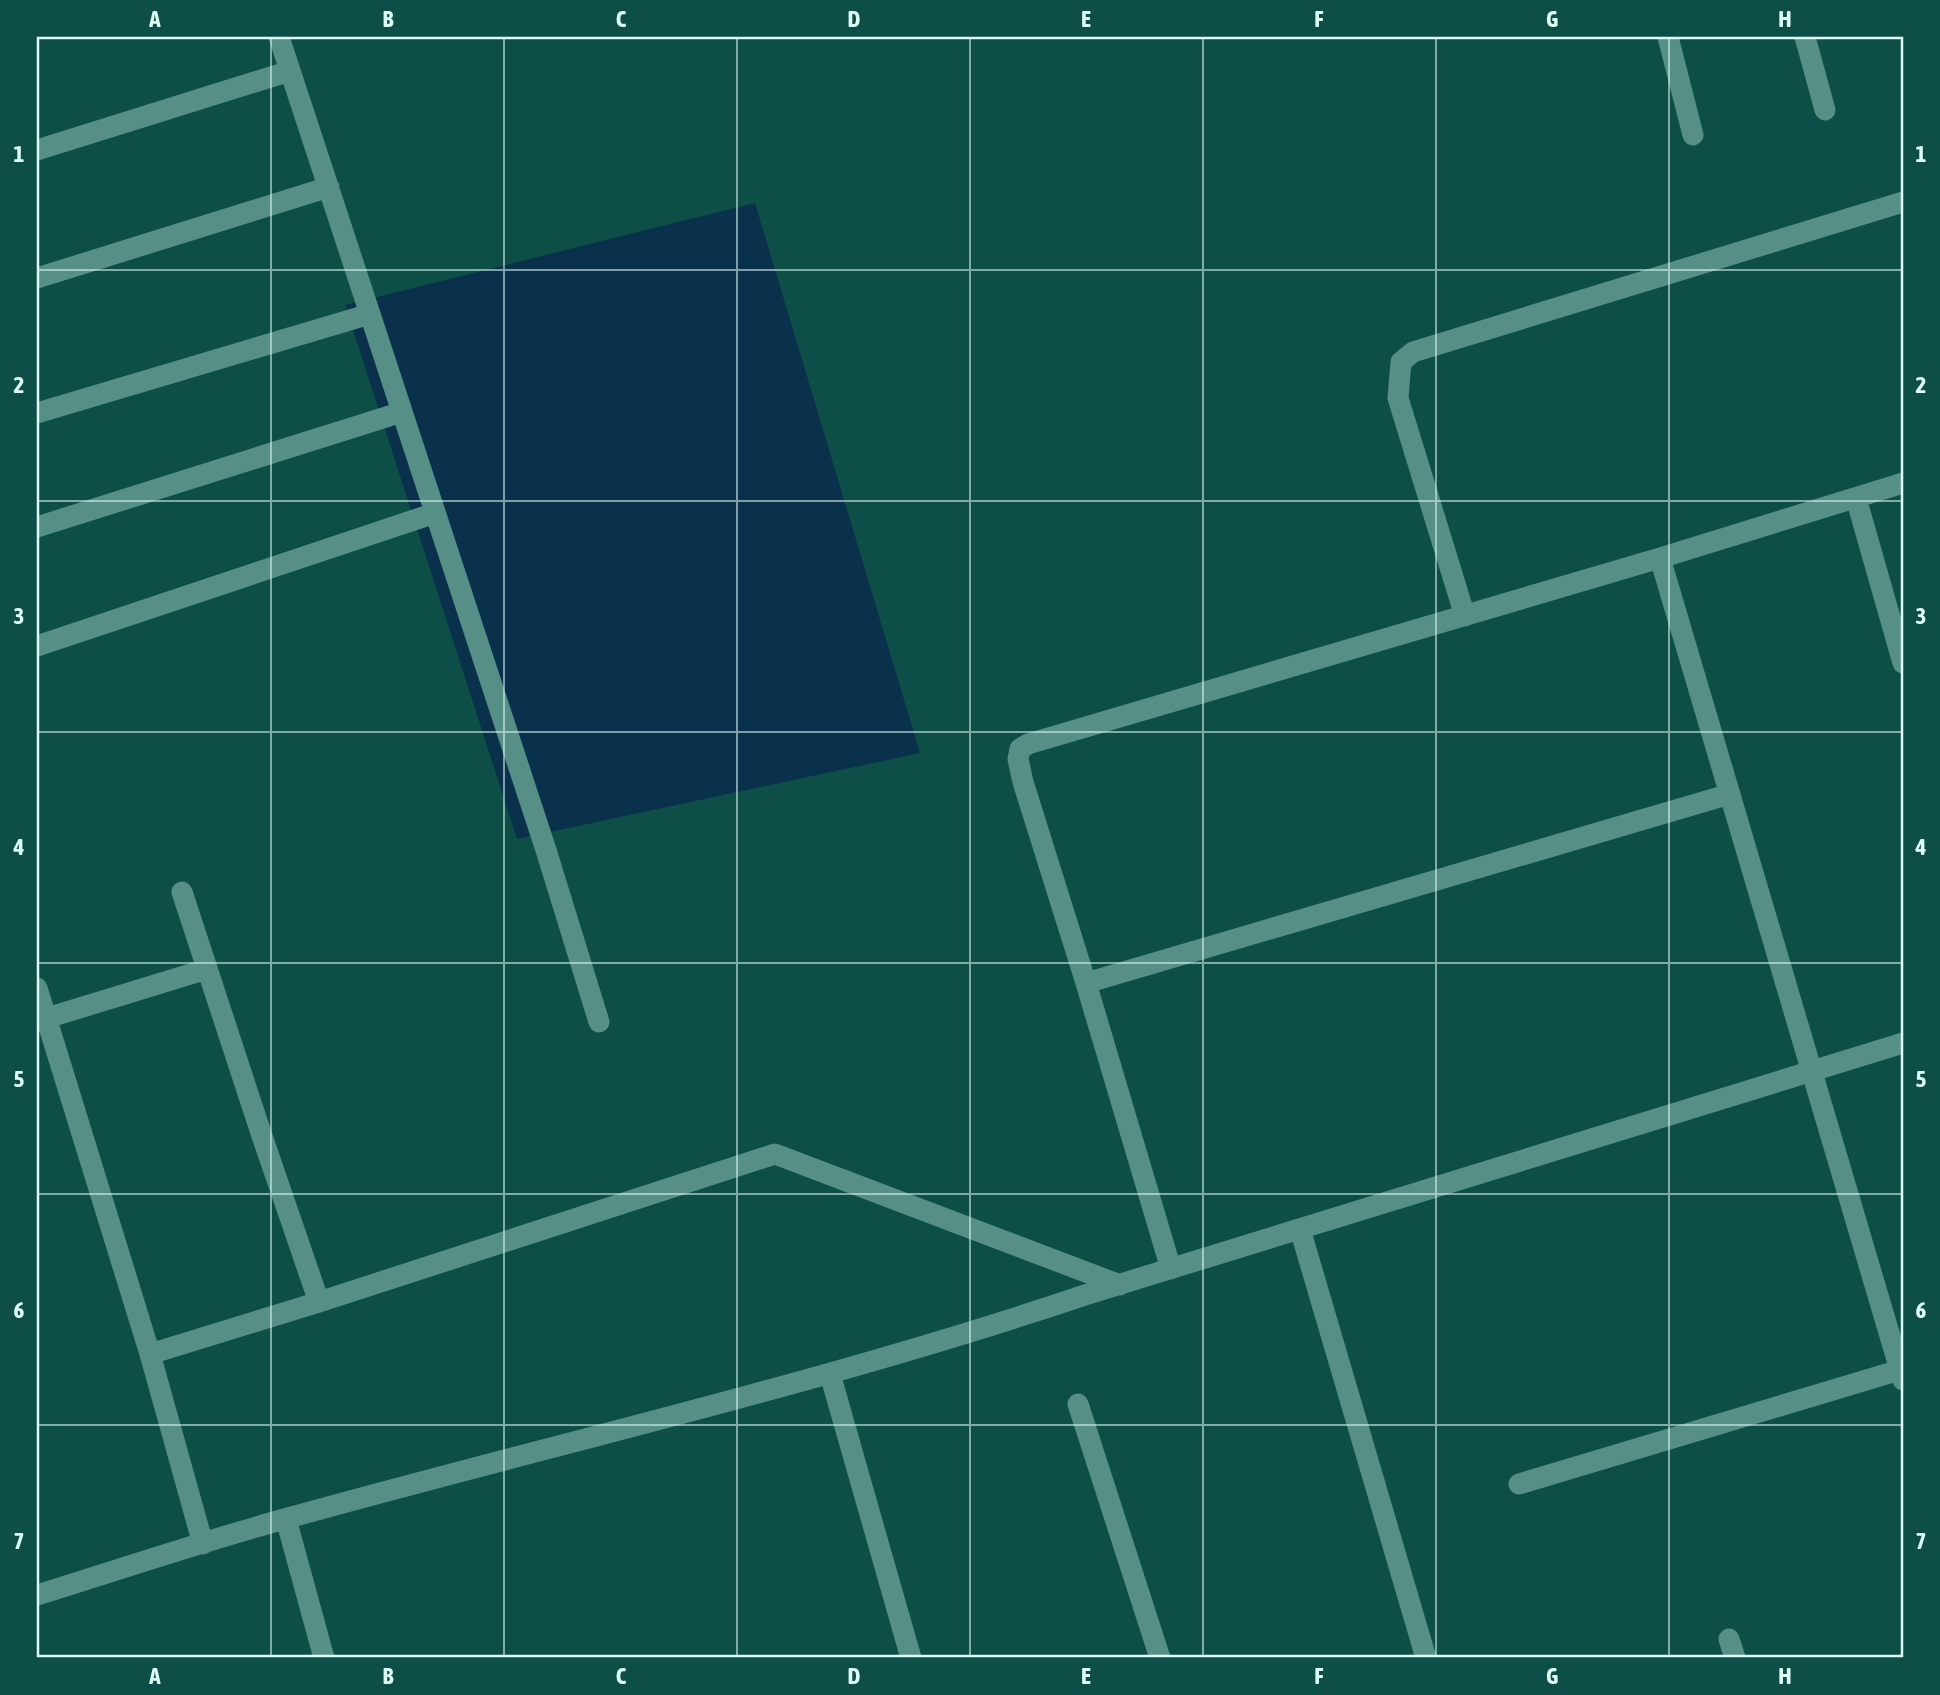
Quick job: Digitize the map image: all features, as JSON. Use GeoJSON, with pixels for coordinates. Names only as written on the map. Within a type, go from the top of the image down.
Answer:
{"type":"FeatureCollection","features":[{"type":"Feature","properties":{"kind":"street"},"geometry":{"type":"LineString","coordinates":[[279,37],[546,850],[599,1022]]}},
{"type":"Feature","properties":{"kind":"street"},"geometry":{"type":"LineString","coordinates":[[1668,37],[1693,135]]}},
{"type":"Feature","properties":{"kind":"street"},"geometry":{"type":"LineString","coordinates":[[1805,37],[1825,110]]}},
{"type":"Feature","properties":{"kind":"street"},"geometry":{"type":"LineString","coordinates":[[37,150],[290,71]]}},
{"type":"Feature","properties":{"kind":"street"},"geometry":{"type":"LineString","coordinates":[[37,278],[329,187]]}},
{"type":"Feature","properties":{"kind":"street"},"geometry":{"type":"LineString","coordinates":[[1465,616],[1398,398],[1401,362],[1413,352],[1903,202]]}},
{"type":"Feature","properties":{"kind":"street"},"geometry":{"type":"LineString","coordinates":[[37,413],[370,314]]}},
{"type":"Feature","properties":{"kind":"street"},"geometry":{"type":"LineString","coordinates":[[37,527],[402,412]]}},
{"type":"Feature","properties":{"kind":"street"},"geometry":{"type":"LineString","coordinates":[[1171,1269],[1023,782],[1018,759],[1020,750],[1041,740],[1660,558],[1903,483]]}},
{"type":"Feature","properties":{"kind":"street"},"geometry":{"type":"LineString","coordinates":[[1856,498],[1903,663]]}},
{"type":"Feature","properties":{"kind":"street"},"geometry":{"type":"LineString","coordinates":[[37,646],[435,513]]}},
{"type":"Feature","properties":{"kind":"street"},"geometry":{"type":"LineString","coordinates":[[1519,1484],[1902,1373],[1660,558]]}},
{"type":"Feature","properties":{"kind":"street"},"geometry":{"type":"LineString","coordinates":[[1086,983],[1730,794]]}},
{"type":"Feature","properties":{"kind":"street"},"geometry":{"type":"LineString","coordinates":[[182,892],[319,1302]]}},
{"type":"Feature","properties":{"kind":"street"},"geometry":{"type":"LineString","coordinates":[[41,1020],[207,968]]}},
{"type":"Feature","properties":{"kind":"street"},"geometry":{"type":"LineString","coordinates":[[37,988],[41,1020],[150,1354],[203,1544]]}},
{"type":"Feature","properties":{"kind":"street"},"geometry":{"type":"LineString","coordinates":[[37,1595],[286,1518],[830,1374],[978,1331],[1085,1295],[1903,1043]]}},
{"type":"Feature","properties":{"kind":"street"},"geometry":{"type":"LineString","coordinates":[[150,1354],[775,1154],[1120,1285]]}},
{"type":"Feature","properties":{"kind":"street"},"geometry":{"type":"LineString","coordinates":[[1300,1229],[1426,1658]]}},
{"type":"Feature","properties":{"kind":"street"},"geometry":{"type":"LineString","coordinates":[[830,1374],[911,1658]]}},
{"type":"Feature","properties":{"kind":"street"},"geometry":{"type":"LineString","coordinates":[[1078,1404],[1160,1658]]}},
{"type":"Feature","properties":{"kind":"street"},"geometry":{"type":"LineString","coordinates":[[286,1518],[324,1658]]}},
{"type":"Feature","properties":{"kind":"water"},"geometry":{"type":"Polygon","coordinates":[[[755,203],[920,753],[517,839],[345,305],[755,203]]]}}]}
